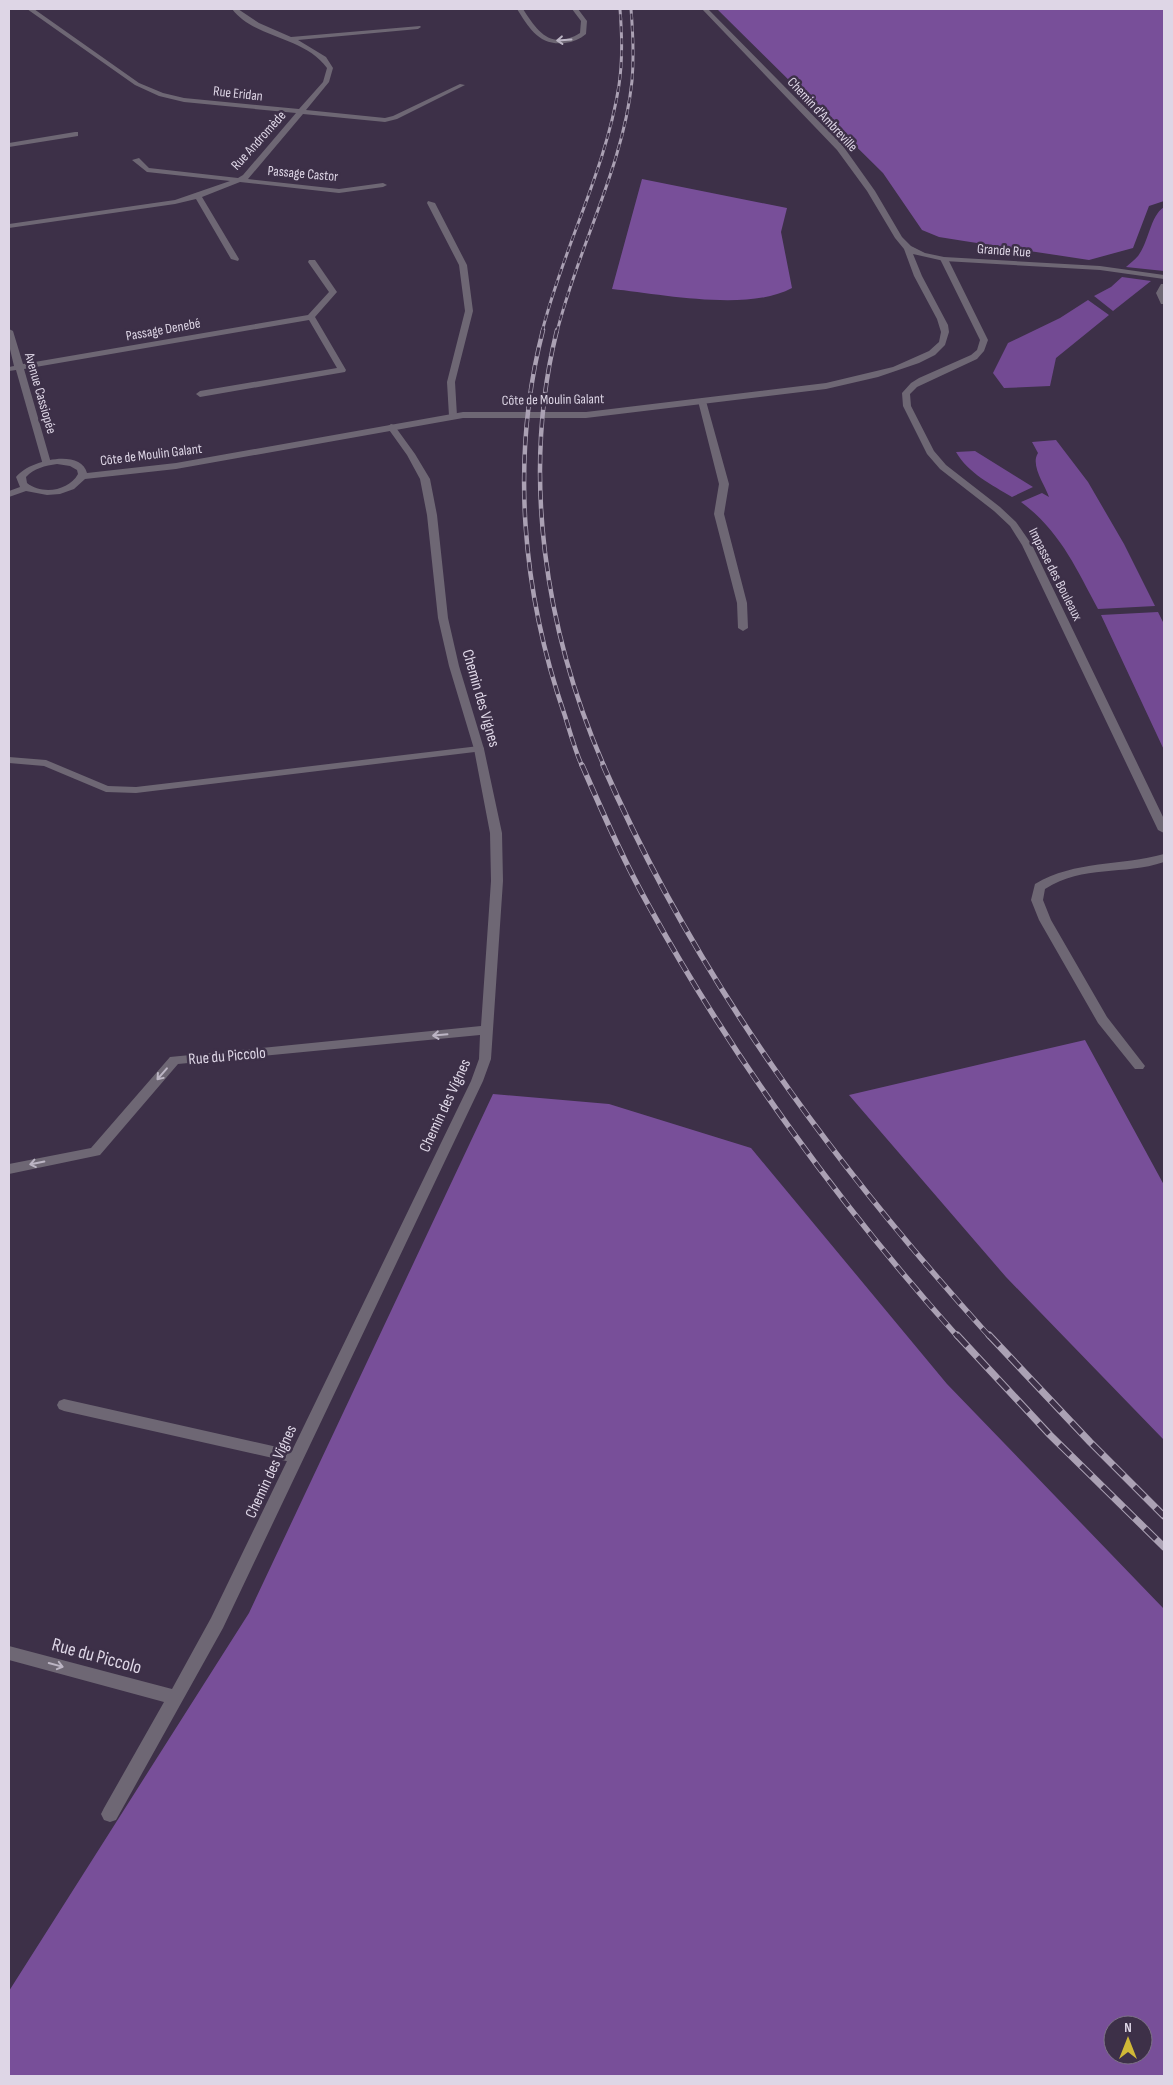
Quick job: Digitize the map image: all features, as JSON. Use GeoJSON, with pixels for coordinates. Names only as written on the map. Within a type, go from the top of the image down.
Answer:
{"type":"FeatureCollection","features":[{"type":"Feature","properties":{"kind":"street","name":"Rue Eridan"},"geometry":{"type":"LineString","coordinates":[[30,9],[148,90],[184,100],[389,119],[462,85]]}},
{"type":"Feature","properties":{"kind":"street","name":"Rue Andromède"},"geometry":{"type":"LineString","coordinates":[[9,226],[175,202],[198,196],[246,177],[326,82],[330,68],[327,60],[245,18],[235,9]]}},
{"type":"Feature","properties":{"kind":"street"},"geometry":{"type":"LineString","coordinates":[[520,9],[539,36],[552,40],[564,40],[579,36],[585,30],[584,21],[575,9]]}},
{"type":"Feature","properties":{"kind":"street","name":"Chemin d'Ambreville"},"geometry":{"type":"LineString","coordinates":[[705,9],[840,148],[871,191],[899,238],[908,248]]}},
{"type":"Feature","properties":{"kind":"street"},"geometry":{"type":"LineString","coordinates":[[289,39],[418,27]]}},
{"type":"Feature","properties":{"kind":"street"},"geometry":{"type":"LineString","coordinates":[[9,145],[75,134]]}},
{"type":"Feature","properties":{"kind":"street","name":"Passage Castor"},"geometry":{"type":"LineString","coordinates":[[136,160],[147,170],[240,180],[339,190],[383,185]]}},
{"type":"Feature","properties":{"kind":"street"},"geometry":{"type":"LineString","coordinates":[[198,196],[235,259]]}},
{"type":"Feature","properties":{"kind":"street"},"geometry":{"type":"LineString","coordinates":[[431,203],[463,265],[469,311],[451,382],[454,416]]}},
{"type":"Feature","properties":{"kind":"street","name":"Grande Rue"},"geometry":{"type":"LineString","coordinates":[[908,248],[923,255],[944,259],[1100,268],[1164,277]]}},
{"type":"Feature","properties":{"kind":"street","name":"Côte de Moulin Galant"},"geometry":{"type":"LineString","coordinates":[[83,476],[176,466],[454,416],[476,414],[586,415],[826,386],[864,379],[898,369],[924,358],[943,344],[946,337],[945,330],[919,279],[908,248]]}},
{"type":"Feature","properties":{"kind":"street","name":"Impasse des Bouleaux"},"geometry":{"type":"LineString","coordinates":[[944,259],[984,340],[979,352],[967,360],[918,383],[907,391],[905,398],[907,406],[930,452],[943,467],[997,509],[1013,524],[1027,545],[1164,830]]}},
{"type":"Feature","properties":{"kind":"street"},"geometry":{"type":"LineString","coordinates":[[200,394],[342,370],[311,318],[333,292],[312,262]]}},
{"type":"Feature","properties":{"kind":"street"},"geometry":{"type":"LineString","coordinates":[[1164,286],[1160,293],[1164,302]]}},
{"type":"Feature","properties":{"kind":"street","name":"Passage Denebé"},"geometry":{"type":"LineString","coordinates":[[9,369],[311,318]]}},
{"type":"Feature","properties":{"kind":"street","name":"Avenue Cassiopée"},"geometry":{"type":"LineString","coordinates":[[9,331],[46,463]]}},
{"type":"Feature","properties":{"kind":"street"},"geometry":{"type":"LineString","coordinates":[[702,401],[724,484],[719,514],[742,603],[743,628]]}},
{"type":"Feature","properties":{"kind":"street","name":"Chemin des Vignes"},"geometry":{"type":"LineString","coordinates":[[110,1814],[217,1623],[477,1081],[485,1059],[498,856],[496,833],[479,749],[442,618],[432,515],[425,479],[411,454],[391,427]]}},
{"type":"Feature","properties":{"kind":"street","name":"Côte de Moulin Galant"},"geometry":{"type":"LineString","coordinates":[[57,461],[72,464],[83,471],[83,476],[80,482],[70,488],[54,492],[38,492],[26,488],[21,482],[24,472],[46,463],[57,461]]}},
{"type":"Feature","properties":{"kind":"street","name":"Côte de Moulin Galant"},"geometry":{"type":"LineString","coordinates":[[9,494],[26,488]]}},
{"type":"Feature","properties":{"kind":"street"},"geometry":{"type":"LineString","coordinates":[[9,760],[46,763],[106,789],[136,790],[479,749]]}},
{"type":"Feature","properties":{"kind":"street"},"geometry":{"type":"LineString","coordinates":[[1139,1066],[1102,1020],[1045,920],[1037,900],[1039,887],[1050,879],[1066,872],[1164,858]]}},
{"type":"Feature","properties":{"kind":"street","name":"Rue du Piccolo"},"geometry":{"type":"LineString","coordinates":[[9,1169],[95,1152],[174,1060],[488,1030]]}},
{"type":"Feature","properties":{"kind":"street"},"geometry":{"type":"LineString","coordinates":[[64,1405],[295,1457]]}},
{"type":"Feature","properties":{"kind":"street","name":"Rue du Piccolo"},"geometry":{"type":"LineString","coordinates":[[9,1653],[176,1697]]}},
{"type":"Feature","properties":{"kind":"shaded area"},"geometry":{"type":"Polygon","coordinates":[[[717,9],[1164,9],[1164,201],[1149,206],[1133,248],[1089,260],[939,237],[922,230],[883,173],[717,9]]]}},
{"type":"Feature","properties":{"kind":"shaded area"},"geometry":{"type":"Polygon","coordinates":[[[642,179],[787,208],[781,232],[792,288],[774,295],[752,299],[729,300],[679,297],[612,289],[642,179]]]}},
{"type":"Feature","properties":{"kind":"shaded area"},"geometry":{"type":"Polygon","coordinates":[[[1164,207],[1164,271],[1126,267],[1142,250],[1156,216],[1164,207]]]}},
{"type":"Feature","properties":{"kind":"shaded area"},"geometry":{"type":"Polygon","coordinates":[[[1122,277],[1151,281],[1113,311],[1094,296],[1111,287],[1122,277]]]}},
{"type":"Feature","properties":{"kind":"shaded area"},"geometry":{"type":"Polygon","coordinates":[[[1088,300],[1109,315],[1056,358],[1050,386],[1004,388],[993,373],[1008,343],[1060,318],[1088,300]]]}},
{"type":"Feature","properties":{"kind":"shaded area"},"geometry":{"type":"Polygon","coordinates":[[[1056,440],[1088,482],[1124,544],[1155,606],[1098,609],[1057,538],[1035,513],[1021,502],[1042,493],[1049,497],[1037,469],[1036,458],[1038,453],[1032,442],[1056,440]]]}},
{"type":"Feature","properties":{"kind":"shaded area"},"geometry":{"type":"Polygon","coordinates":[[[975,451],[1033,487],[1012,497],[989,483],[967,466],[956,452],[975,451]]]}},
{"type":"Feature","properties":{"kind":"shaded area"},"geometry":{"type":"Polygon","coordinates":[[[1158,612],[1164,624],[1164,750],[1101,615],[1158,612]]]}},
{"type":"Feature","properties":{"kind":"shaded area"},"geometry":{"type":"Polygon","coordinates":[[[1085,1040],[1164,1185],[1164,1440],[1006,1277],[849,1095],[1085,1040]]]}},
{"type":"Feature","properties":{"kind":"shaded area"},"geometry":{"type":"Polygon","coordinates":[[[493,1094],[609,1104],[751,1148],[947,1384],[1164,1609],[1164,2076],[9,2076],[9,1991],[249,1613],[493,1094]]]}},
{"type":"Feature","properties":{"kind":"railway"},"geometry":{"type":"LineString","coordinates":[[542,332],[613,117],[621,66],[622,37],[620,9]]}},
{"type":"Feature","properties":{"kind":"railway"},"geometry":{"type":"LineString","coordinates":[[557,332],[576,269],[610,176],[627,113],[633,63],[631,9]]}},
{"type":"Feature","properties":{"kind":"railway"},"geometry":{"type":"LineString","coordinates":[[543,330],[533,378],[526,427],[524,476],[530,573],[550,669],[582,766]]}},
{"type":"Feature","properties":{"kind":"railway"},"geometry":{"type":"LineString","coordinates":[[557,330],[546,385],[541,440],[540,496],[545,551],[554,607],[567,661],[584,714],[604,766]]}},
{"type":"Feature","properties":{"kind":"railway"},"geometry":{"type":"LineString","coordinates":[[582,765],[640,891],[682,965],[717,1021],[792,1131],[832,1185],[915,1288],[958,1337]]}},
{"type":"Feature","properties":{"kind":"railway"},"geometry":{"type":"LineString","coordinates":[[603,765],[640,844],[681,920],[725,995],[773,1067],[877,1205],[932,1272],[990,1337]]}},
{"type":"Feature","properties":{"kind":"railway"},"geometry":{"type":"LineString","coordinates":[[957,1335],[1050,1435],[1164,1547]]}},
{"type":"Feature","properties":{"kind":"railway"},"geometry":{"type":"LineString","coordinates":[[989,1335],[1090,1442],[1164,1516]]}}]}
